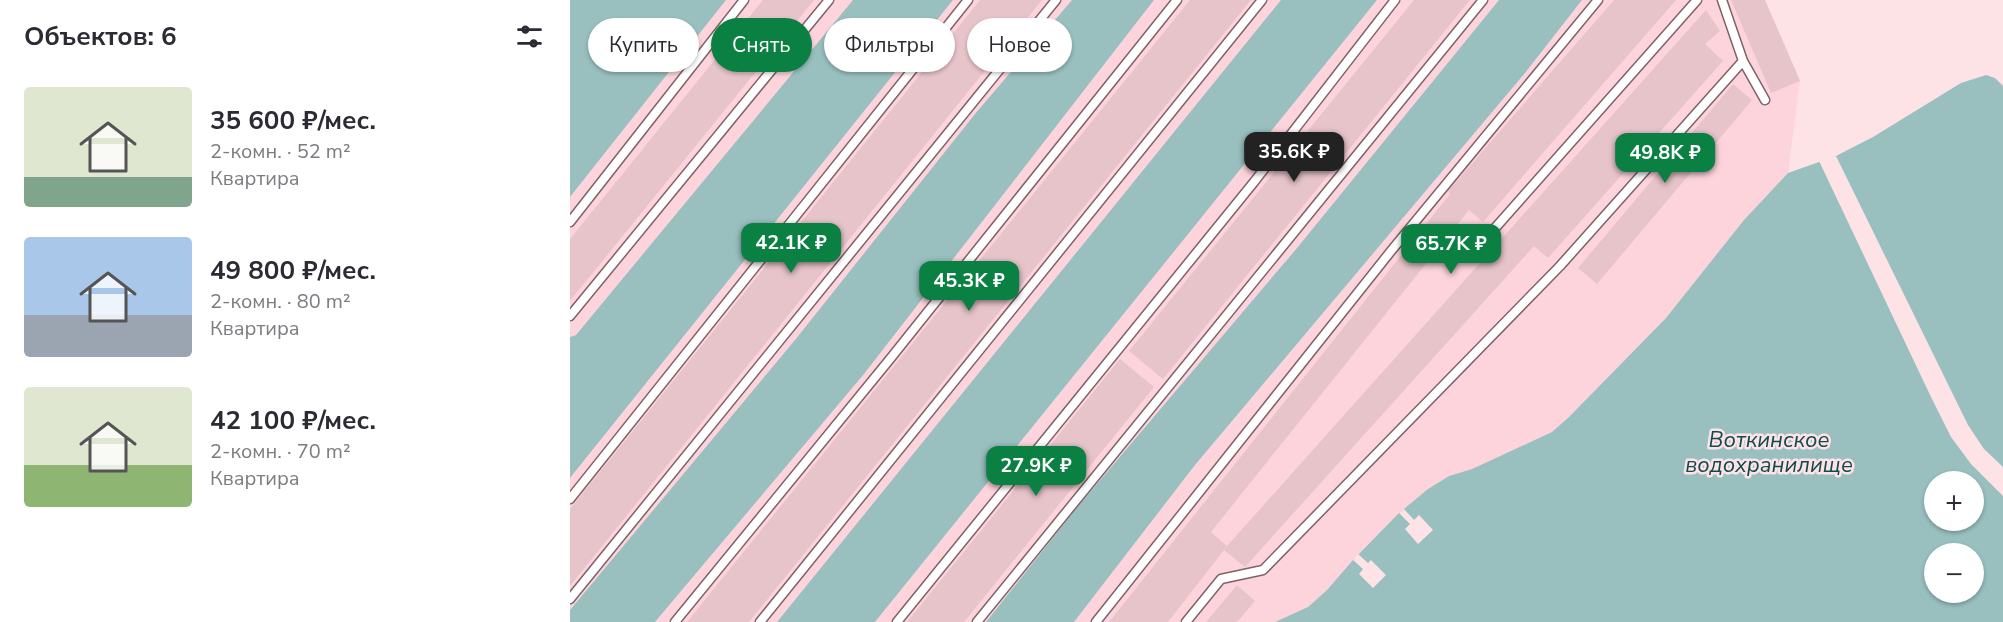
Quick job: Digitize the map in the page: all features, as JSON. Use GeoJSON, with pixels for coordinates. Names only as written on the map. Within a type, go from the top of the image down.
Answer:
{"type":"FeatureCollection","features":[{"type":"Feature","properties":{"kind":"lane"},"geometry":{"type":"LineString","coordinates":[[570,222],[744,0]]}},
{"type":"Feature","properties":{"kind":"lane"},"geometry":{"type":"LineString","coordinates":[[570,316],[829,0]]}},
{"type":"Feature","properties":{"kind":"lane"},"geometry":{"type":"LineString","coordinates":[[570,499],[968,0]]}},
{"type":"Feature","properties":{"kind":"lane"},"geometry":{"type":"LineString","coordinates":[[570,599],[972,100],[1056,0]]}},
{"type":"Feature","properties":{"kind":"lane"},"geometry":{"type":"LineString","coordinates":[[675,622],[891,359],[1177,0]]}},
{"type":"Feature","properties":{"kind":"lane"},"geometry":{"type":"LineString","coordinates":[[760,622],[1262,0]]}},
{"type":"Feature","properties":{"kind":"lane"},"geometry":{"type":"LineString","coordinates":[[897,622],[1254,183],[1395,0]]}},
{"type":"Feature","properties":{"kind":"lane"},"geometry":{"type":"LineString","coordinates":[[977,622],[1483,0]]}},
{"type":"Feature","properties":{"kind":"lane"},"geometry":{"type":"LineString","coordinates":[[1096,622],[1384,260],[1598,0]]}},
{"type":"Feature","properties":{"kind":"lane"},"geometry":{"type":"LineString","coordinates":[[1496,227],[1697,0]]}},
{"type":"Feature","properties":{"kind":"lane"},"geometry":{"type":"LineString","coordinates":[[1722,0],[1743,61],[1765,100]]}},
{"type":"Feature","properties":{"kind":"lane"},"geometry":{"type":"LineString","coordinates":[[1186,622],[1221,579],[1263,570],[1560,266],[1743,61]]}},
{"type":"Feature","properties":{"kind":"shaded area"},"geometry":{"type":"Polygon","coordinates":[[[726,0],[853,0],[838,18],[824,18],[824,35],[812,50],[812,18],[712,18],[726,0]]]}},
{"type":"Feature","properties":{"kind":"shaded area"},"geometry":{"type":"Polygon","coordinates":[[[953,0],[1072,0],[1057,18],[967,18],[967,72],[1011,72],[795,340],[570,610],[570,478],[895,72],[955,72],[955,18],[939,18],[953,0]]]}},
{"type":"Feature","properties":{"kind":"shaded area"},"geometry":{"type":"Polygon","coordinates":[[[1154,0],[1281,0],[777,622],[655,622],[864,374],[1154,0]]]}},
{"type":"Feature","properties":{"kind":"shaded area"},"geometry":{"type":"Polygon","coordinates":[[[1377,0],[1499,0],[1297,248],[1079,505],[986,622],[875,622],[1377,0]]]}},
{"type":"Feature","properties":{"kind":"shaded area"},"geometry":{"type":"Polygon","coordinates":[[[1582,0],[1765,0],[1800,81],[1788,173],[1761,202],[1666,318],[1569,417],[1552,432],[1472,469],[1449,476],[1428,489],[1399,513],[1327,590],[1308,607],[1275,622],[1074,622],[1195,465],[1525,73],[1582,0]]]}},
{"type":"Feature","properties":{"kind":"shaded area"},"geometry":{"type":"Polygon","coordinates":[[[711,19],[711,72],[793,72],[576,335],[570,337],[570,197],[669,72],[699,72],[699,34],[711,19]]]}},
{"type":"Feature","properties":{"kind":"water"},"geometry":{"type":"Polygon","coordinates":[[[570,0],[726,0],[699,34],[699,18],[588,18],[588,72],[669,72],[570,197],[570,0]]]}},
{"type":"Feature","properties":{"kind":"water"},"geometry":{"type":"Polygon","coordinates":[[[853,0],[953,0],[939,18],[838,18],[853,0]]]}},
{"type":"Feature","properties":{"kind":"water"},"geometry":{"type":"Polygon","coordinates":[[[1072,0],[1154,0],[864,374],[655,622],[570,622],[570,610],[795,340],[1011,72],[1072,72],[1072,18],[1057,18],[1072,0]]]}},
{"type":"Feature","properties":{"kind":"water"},"geometry":{"type":"Polygon","coordinates":[[[1281,0],[1377,0],[875,622],[777,622],[1281,0]]]}},
{"type":"Feature","properties":{"kind":"water"},"geometry":{"type":"Polygon","coordinates":[[[1499,0],[1582,0],[1525,73],[1195,465],[1074,622],[986,622],[1079,505],[1297,248],[1499,0]]]}},
{"type":"Feature","properties":{"kind":"water"},"geometry":{"type":"Polygon","coordinates":[[[824,35],[824,72],[895,72],[570,478],[570,337],[576,335],[793,72],[812,72],[812,50],[824,35]]]}},
{"type":"Feature","properties":{"kind":"water","name":"Воткинское водохранилище"},"geometry":{"type":"Polygon","coordinates":[[[1986,75],[1995,78],[2003,86],[2003,622],[1275,622],[1308,607],[1327,590],[1399,513],[1428,489],[1449,476],[1472,469],[1552,432],[1666,318],[1744,220],[1788,173],[1836,156],[1873,137],[1961,83],[1986,75]]]}},
{"type":"Feature","properties":{"kind":"pier"},"geometry":{"type":"Polygon","coordinates":[[[1836,156],[1968,425],[1984,449],[2003,467],[2003,496],[1984,477],[1984,471],[1978,471],[1971,464],[1951,437],[1819,161],[1836,156]]]}},
{"type":"Feature","properties":{"kind":"pier"},"geometry":{"type":"Polygon","coordinates":[[[1404,509],[1414,520],[1419,515],[1433,530],[1418,544],[1405,529],[1410,524],[1399,513],[1404,509]]]}},
{"type":"Feature","properties":{"kind":"pier"},"geometry":{"type":"Polygon","coordinates":[[[1358,554],[1368,563],[1371,560],[1386,575],[1373,588],[1359,574],[1363,569],[1353,560],[1358,554]]]}},
{"type":"Feature","properties":{"kind":"building"},"geometry":{"type":"Polygon","coordinates":[[[763,0],[814,0],[799,18],[748,18],[763,0]]]}},
{"type":"Feature","properties":{"kind":"building"},"geometry":{"type":"Polygon","coordinates":[[[980,0],[1042,0],[1028,18],[967,18],[967,72],[984,72],[570,586],[570,509],[922,72],[955,72],[955,31],[980,0]]]}},
{"type":"Feature","properties":{"kind":"building"},"geometry":{"type":"Polygon","coordinates":[[[1190,0],[1251,0],[749,622],[687,622],[1190,0]]]}},
{"type":"Feature","properties":{"kind":"building"},"geometry":{"type":"Polygon","coordinates":[[[1414,0],[1470,0],[1163,379],[1129,351],[1414,0]]]}},
{"type":"Feature","properties":{"kind":"building"},"geometry":{"type":"Polygon","coordinates":[[[1614,0],[1676,0],[1483,222],[1469,210],[1211,532],[1227,546],[1706,10],[1720,31],[1705,44],[1723,61],[1548,258],[1534,246],[1245,567],[1224,550],[1168,622],[1109,622],[1450,194],[1448,191],[1614,0]]]}},
{"type":"Feature","properties":{"kind":"building"},"geometry":{"type":"Polygon","coordinates":[[[1731,0],[1765,0],[1800,81],[1771,93],[1731,0]]]}},
{"type":"Feature","properties":{"kind":"building"},"geometry":{"type":"Polygon","coordinates":[[[711,64],[711,72],[756,72],[570,301],[570,239],[711,64]]]}},
{"type":"Feature","properties":{"kind":"building"},"geometry":{"type":"Polygon","coordinates":[[[1733,84],[1752,100],[1597,284],[1578,268],[1733,84]]]}},
{"type":"Feature","properties":{"kind":"building"},"geometry":{"type":"Polygon","coordinates":[[[1120,359],[1154,387],[964,622],[907,622],[1120,359]]]}},
{"type":"Feature","properties":{"kind":"building"},"geometry":{"type":"Polygon","coordinates":[[[1237,585],[1255,601],[1237,622],[1206,622],[1237,585]]]}}]}
